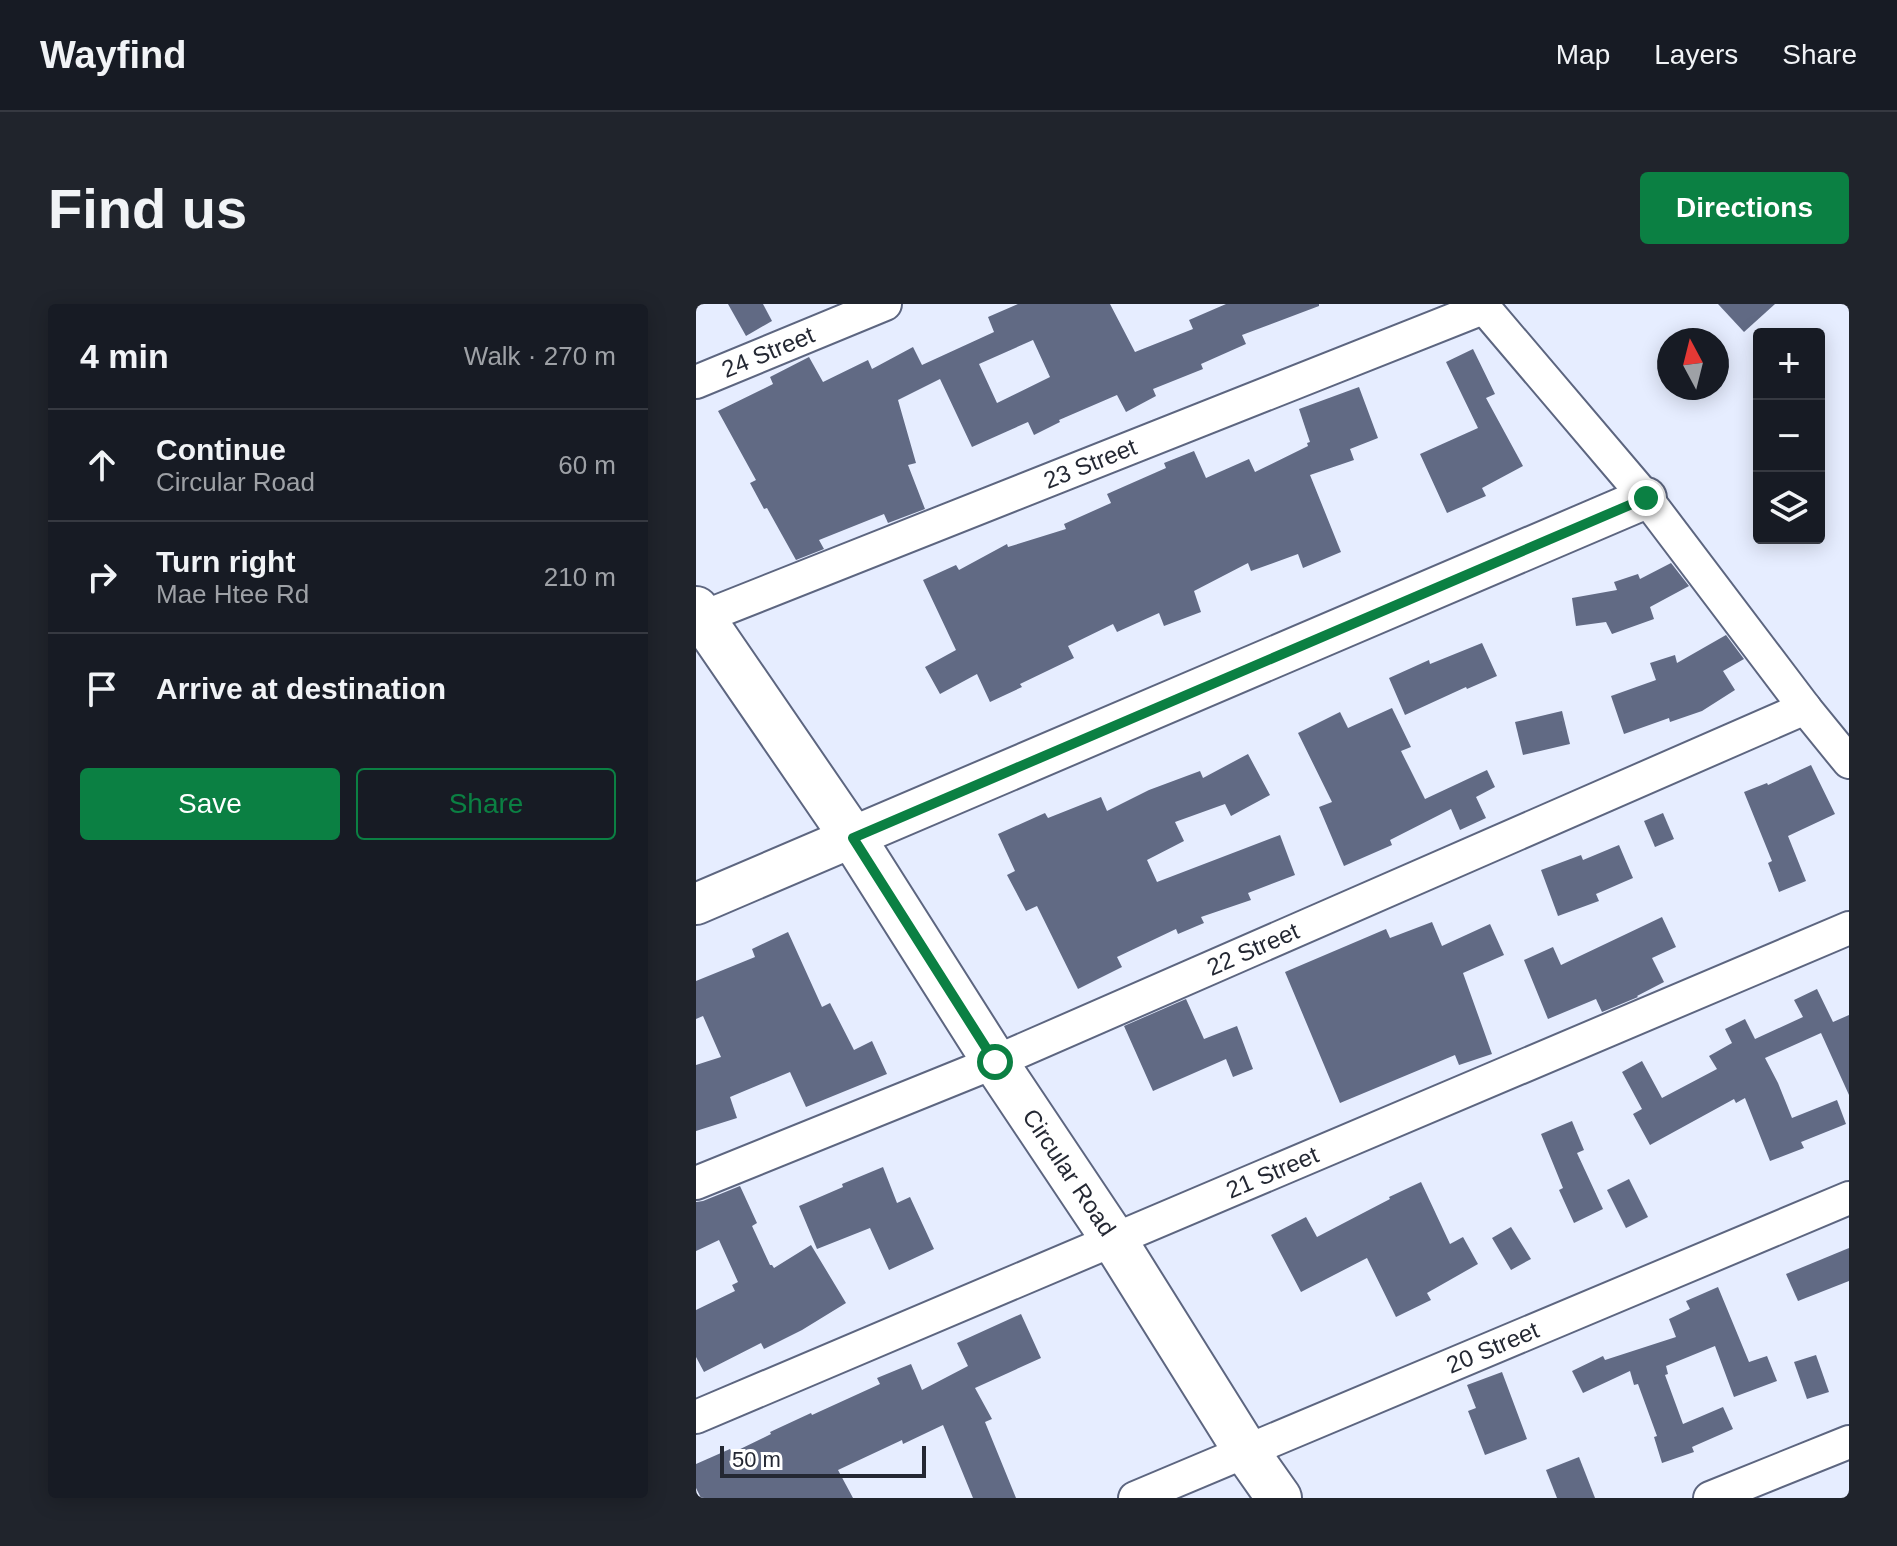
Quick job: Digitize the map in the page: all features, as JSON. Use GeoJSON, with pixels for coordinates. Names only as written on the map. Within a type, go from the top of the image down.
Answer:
{"type":"FeatureCollection","features":[{"type":"Feature","properties":{"kind":"main road","name":"Circular Road"},"geometry":{"type":"LineString","coordinates":[[698,615],[853,838],[1279,1498]]}},
{"type":"Feature","properties":{"kind":"street","name":"24 Street"},"geometry":{"type":"LineString","coordinates":[[696,382],[885,304]]}},
{"type":"Feature","properties":{"kind":"street"},"geometry":{"type":"LineString","coordinates":[[1482,306],[1646,498],[1849,762]]}},
{"type":"Feature","properties":{"kind":"street","name":"23 Street"},"geometry":{"type":"LineString","coordinates":[[698,615],[1482,306]]}},
{"type":"Feature","properties":{"kind":"street"},"geometry":{"type":"LineString","coordinates":[[696,904],[1646,498]]}},
{"type":"Feature","properties":{"kind":"street","name":"22 Street"},"geometry":{"type":"LineString","coordinates":[[696,1183],[995,1062],[1805,708]]}},
{"type":"Feature","properties":{"kind":"street","name":"21 Street"},"geometry":{"type":"LineString","coordinates":[[696,1417],[1849,928]]}},
{"type":"Feature","properties":{"kind":"street","name":"20 Street"},"geometry":{"type":"LineString","coordinates":[[1135,1498],[1849,1198]]}},
{"type":"Feature","properties":{"kind":"street"},"geometry":{"type":"LineString","coordinates":[[1710,1498],[1849,1442]]}},
{"type":"Feature","properties":{"kind":"building"},"geometry":{"type":"Polygon","coordinates":[[[728,304],[763,304],[772,321],[746,336],[728,304]]]}},
{"type":"Feature","properties":{"kind":"building"},"geometry":{"type":"Polygon","coordinates":[[[1018,304],[1110,304],[1135,352],[1193,329],[1189,320],[1226,304],[1319,304],[1242,335],[1246,344],[1201,364],[1203,369],[1153,389],[1156,396],[1126,412],[1117,395],[1059,420],[1034,435],[1028,422],[972,447],[940,379],[898,400],[916,463],[908,465],[925,509],[888,523],[884,514],[819,540],[824,549],[796,560],[750,483],[756,480],[718,411],[773,384],[770,377],[809,357],[823,382],[868,360],[872,369],[913,347],[922,365],[994,332],[988,317],[1018,304]],[[1033,340],[979,364],[997,403],[1050,377],[1033,340]]]}},
{"type":"Feature","properties":{"kind":"building"},"geometry":{"type":"Polygon","coordinates":[[[1718,304],[1775,304],[1744,332],[1718,304]]]}},
{"type":"Feature","properties":{"kind":"building"},"geometry":{"type":"Polygon","coordinates":[[[1473,349],[1495,394],[1486,398],[1523,466],[1482,488],[1486,496],[1447,513],[1420,454],[1478,428],[1446,362],[1473,349]]]}},
{"type":"Feature","properties":{"kind":"building"},"geometry":{"type":"Polygon","coordinates":[[[1359,387],[1378,438],[1350,449],[1354,460],[1310,475],[1341,552],[1303,568],[1298,554],[1251,571],[1248,563],[1194,591],[1201,612],[1164,626],[1159,613],[1117,632],[1113,624],[1068,646],[1074,658],[990,702],[977,674],[940,694],[925,667],[956,650],[923,580],[956,565],[959,570],[1007,544],[1008,547],[1066,529],[1064,524],[1111,503],[1107,494],[1166,468],[1164,463],[1194,451],[1206,478],[1249,459],[1255,472],[1308,446],[1310,442],[1299,409],[1359,387]]]}},
{"type":"Feature","properties":{"kind":"building"},"geometry":{"type":"Polygon","coordinates":[[[1671,563],[1689,586],[1650,607],[1654,619],[1612,634],[1606,622],[1576,626],[1572,598],[1617,590],[1614,582],[1638,574],[1640,579],[1671,563]]]}},
{"type":"Feature","properties":{"kind":"building"},"geometry":{"type":"Polygon","coordinates":[[[1726,635],[1744,659],[1723,671],[1735,690],[1702,711],[1670,722],[1669,718],[1624,734],[1611,696],[1656,680],[1650,663],[1675,655],[1677,663],[1726,635]]]}},
{"type":"Feature","properties":{"kind":"building"},"geometry":{"type":"Polygon","coordinates":[[[1482,643],[1497,676],[1405,715],[1389,678],[1429,660],[1430,664],[1482,643]]]}},
{"type":"Feature","properties":{"kind":"building"},"geometry":{"type":"Polygon","coordinates":[[[1392,708],[1411,747],[1401,751],[1425,799],[1487,770],[1495,787],[1476,797],[1486,818],[1460,830],[1451,809],[1390,840],[1392,845],[1344,866],[1319,807],[1332,802],[1298,733],[1340,712],[1348,728],[1392,708]]]}},
{"type":"Feature","properties":{"kind":"building"},"geometry":{"type":"Polygon","coordinates":[[[1562,711],[1570,744],[1523,755],[1515,722],[1562,711]]]}},
{"type":"Feature","properties":{"kind":"building"},"geometry":{"type":"Polygon","coordinates":[[[1248,754],[1270,795],[1231,816],[1225,804],[1175,822],[1184,841],[1147,860],[1157,882],[1280,835],[1295,875],[1248,893],[1251,900],[1201,917],[1204,923],[1178,934],[1176,929],[1117,957],[1122,967],[1078,989],[1037,906],[1026,911],[1007,875],[1015,871],[998,834],[1045,813],[1048,818],[1101,797],[1107,811],[1149,790],[1200,771],[1203,778],[1248,754]]]}},
{"type":"Feature","properties":{"kind":"building"},"geometry":{"type":"Polygon","coordinates":[[[1811,765],[1835,814],[1788,836],[1806,881],[1779,892],[1768,863],[1772,861],[1744,792],[1768,785],[1811,765]]]}},
{"type":"Feature","properties":{"kind":"building"},"geometry":{"type":"Polygon","coordinates":[[[1663,813],[1674,839],[1655,847],[1644,821],[1663,813]]]}},
{"type":"Feature","properties":{"kind":"building"},"geometry":{"type":"Polygon","coordinates":[[[1619,845],[1633,878],[1596,894],[1599,901],[1558,916],[1541,870],[1581,855],[1583,860],[1619,845]]]}},
{"type":"Feature","properties":{"kind":"building"},"geometry":{"type":"Polygon","coordinates":[[[1662,917],[1676,947],[1652,958],[1664,982],[1602,1012],[1596,999],[1548,1019],[1524,960],[1553,947],[1561,965],[1662,917]]]}},
{"type":"Feature","properties":{"kind":"building"},"geometry":{"type":"Polygon","coordinates":[[[1432,922],[1442,946],[1490,924],[1504,955],[1463,973],[1492,1054],[1459,1065],[1455,1055],[1340,1103],[1285,972],[1386,929],[1390,938],[1432,922]]]}},
{"type":"Feature","properties":{"kind":"building"},"geometry":{"type":"Polygon","coordinates":[[[788,932],[822,1007],[830,1003],[854,1050],[872,1041],[887,1074],[806,1107],[790,1072],[730,1097],[737,1118],[696,1131],[696,1065],[721,1057],[703,1016],[696,1019],[696,981],[755,957],[752,949],[788,932]]]}},
{"type":"Feature","properties":{"kind":"building"},"geometry":{"type":"Polygon","coordinates":[[[1817,989],[1833,1022],[1849,1015],[1849,1095],[1821,1033],[1765,1058],[1792,1118],[1837,1100],[1846,1124],[1801,1142],[1804,1148],[1770,1161],[1745,1098],[1736,1103],[1734,1099],[1650,1145],[1633,1114],[1642,1109],[1622,1072],[1642,1061],[1662,1098],[1717,1069],[1709,1056],[1732,1043],[1725,1029],[1745,1019],[1755,1039],[1803,1017],[1794,1000],[1817,989]]]}},
{"type":"Feature","properties":{"kind":"building"},"geometry":{"type":"Polygon","coordinates":[[[1186,999],[1204,1039],[1237,1026],[1253,1069],[1233,1077],[1226,1059],[1153,1091],[1124,1026],[1186,999]]]}},
{"type":"Feature","properties":{"kind":"building"},"geometry":{"type":"Polygon","coordinates":[[[1572,1121],[1584,1150],[1577,1153],[1603,1209],[1574,1223],[1559,1190],[1563,1188],[1541,1134],[1572,1121]]]}},
{"type":"Feature","properties":{"kind":"building"},"geometry":{"type":"Polygon","coordinates":[[[883,1167],[897,1203],[910,1197],[934,1249],[889,1270],[870,1228],[817,1249],[799,1206],[883,1167]]]}},
{"type":"Feature","properties":{"kind":"building"},"geometry":{"type":"Polygon","coordinates":[[[1629,1179],[1648,1217],[1626,1228],[1607,1190],[1629,1179]]]}},
{"type":"Feature","properties":{"kind":"building"},"geometry":{"type":"Polygon","coordinates":[[[1421,1182],[1450,1244],[1463,1237],[1478,1264],[1427,1293],[1431,1300],[1396,1317],[1367,1258],[1301,1292],[1271,1235],[1306,1217],[1317,1237],[1421,1182]]]}},
{"type":"Feature","properties":{"kind":"building"},"geometry":{"type":"Polygon","coordinates":[[[740,1186],[757,1223],[752,1226],[770,1265],[774,1268],[811,1245],[846,1303],[764,1349],[761,1343],[704,1372],[696,1357],[696,1310],[735,1291],[732,1285],[738,1282],[719,1240],[696,1251],[696,1202],[740,1186]]]}},
{"type":"Feature","properties":{"kind":"building"},"geometry":{"type":"Polygon","coordinates":[[[1511,1227],[1531,1259],[1511,1270],[1492,1238],[1511,1227]]]}},
{"type":"Feature","properties":{"kind":"building"},"geometry":{"type":"Polygon","coordinates":[[[1849,1248],[1849,1281],[1798,1301],[1786,1274],[1849,1248]]]}},
{"type":"Feature","properties":{"kind":"building"},"geometry":{"type":"Polygon","coordinates":[[[1718,1287],[1749,1362],[1767,1356],[1777,1381],[1734,1397],[1715,1346],[1666,1366],[1668,1374],[1665,1375],[1683,1424],[1723,1407],[1733,1429],[1692,1447],[1694,1452],[1662,1463],[1654,1437],[1657,1436],[1638,1384],[1634,1385],[1630,1371],[1583,1393],[1572,1371],[1603,1356],[1605,1360],[1676,1337],[1669,1319],[1690,1309],[1686,1301],[1718,1287]]]}},
{"type":"Feature","properties":{"kind":"building"},"geometry":{"type":"Polygon","coordinates":[[[1021,1314],[1041,1358],[975,1388],[992,1419],[985,1422],[1016,1498],[973,1498],[943,1425],[838,1470],[853,1498],[701,1498],[696,1488],[696,1464],[730,1449],[732,1453],[770,1432],[880,1384],[877,1378],[911,1364],[922,1390],[968,1366],[957,1343],[1021,1314]]]}},
{"type":"Feature","properties":{"kind":"building"},"geometry":{"type":"Polygon","coordinates":[[[1816,1355],[1829,1392],[1807,1399],[1794,1362],[1816,1355]]]}},
{"type":"Feature","properties":{"kind":"building"},"geometry":{"type":"Polygon","coordinates":[[[1502,1372],[1527,1439],[1485,1455],[1468,1411],[1476,1408],[1467,1385],[1502,1372]]]}},
{"type":"Feature","properties":{"kind":"building"},"geometry":{"type":"Polygon","coordinates":[[[1579,1457],[1595,1498],[1557,1498],[1546,1470],[1579,1457]]]}},
{"type":"Feature","properties":{"kind":"route"},"geometry":{"type":"LineString","coordinates":[[995,1062],[853,838],[1646,498]]}}]}
